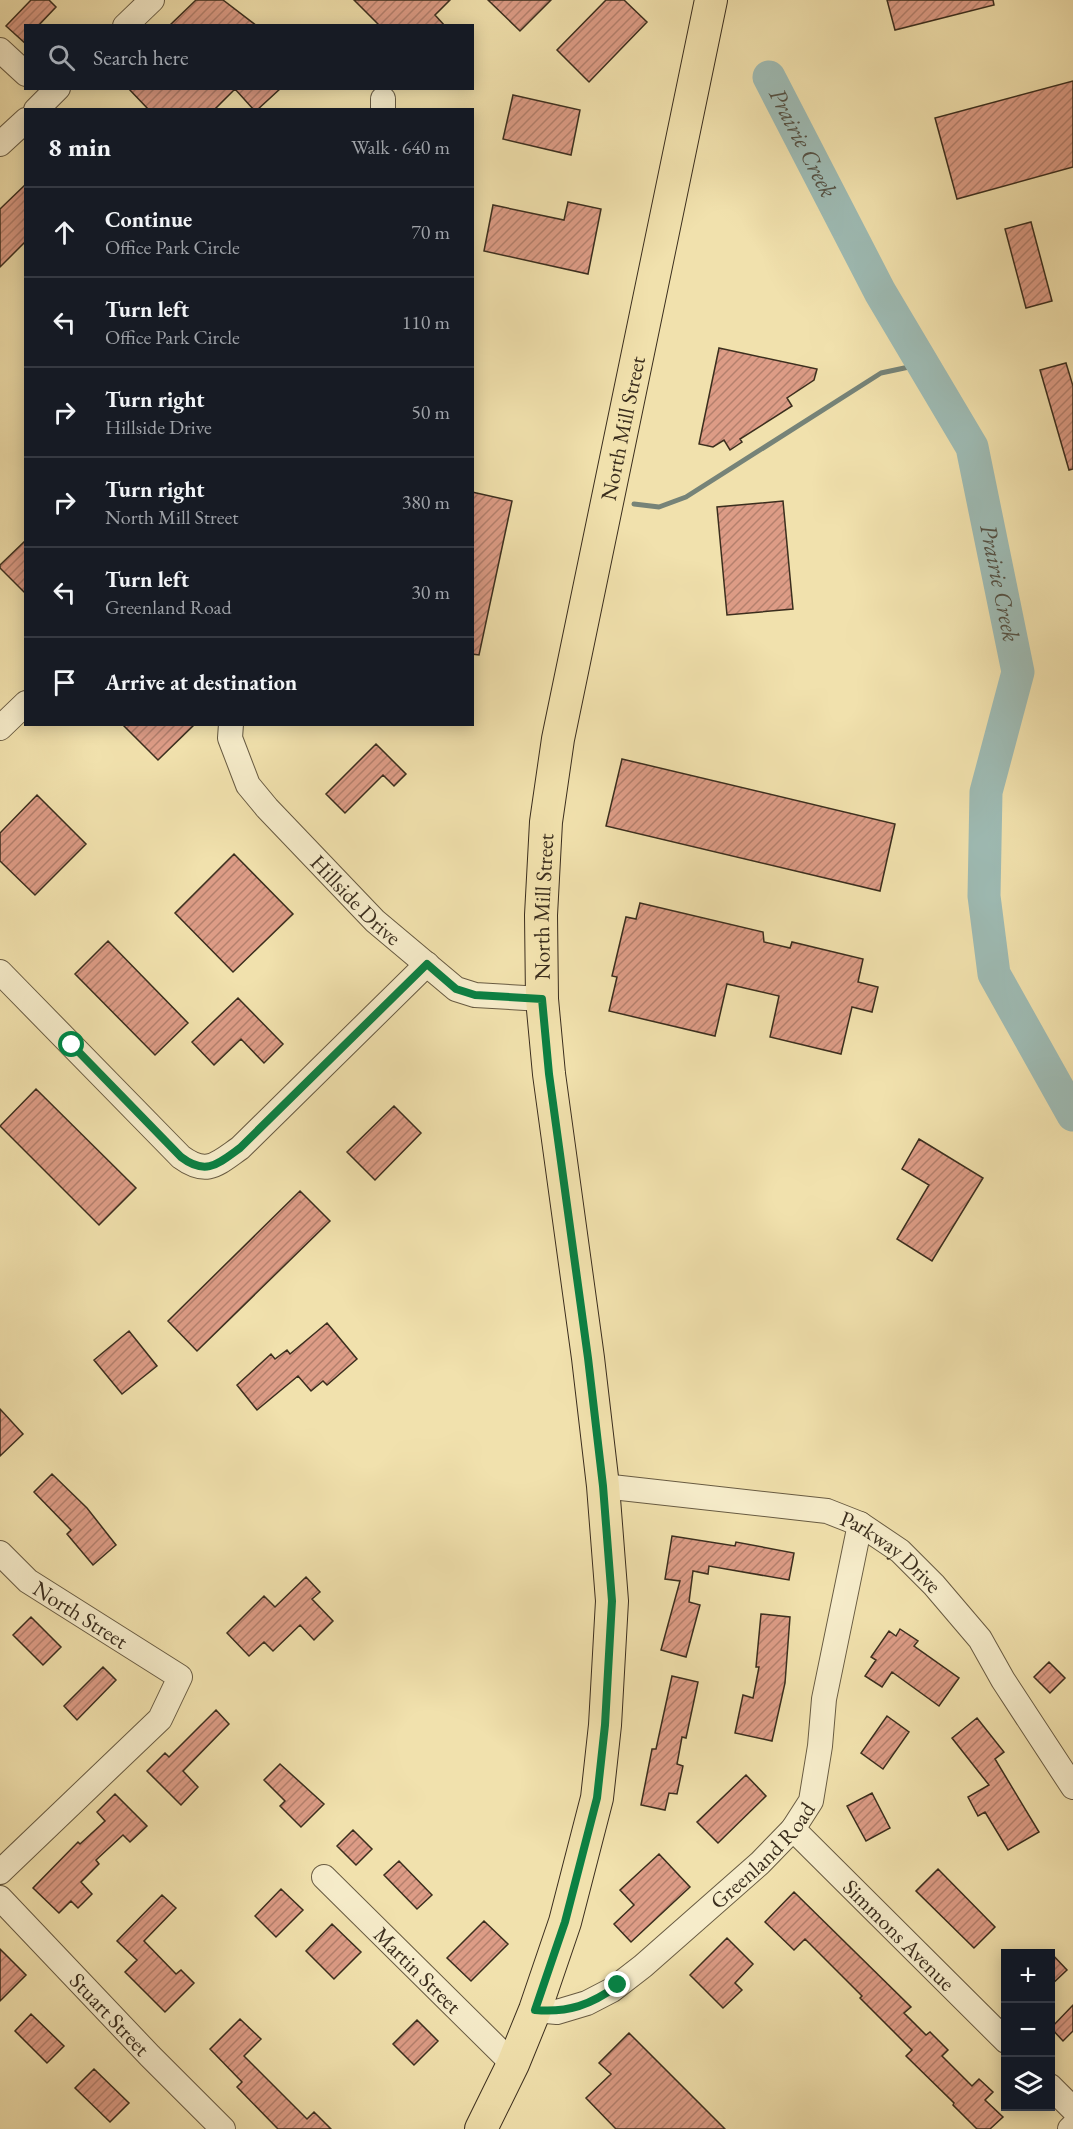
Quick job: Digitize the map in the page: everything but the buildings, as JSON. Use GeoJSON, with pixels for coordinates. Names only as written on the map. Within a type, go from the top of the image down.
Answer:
{"type":"FeatureCollection","features":[{"type":"Feature","properties":{"kind":"main road","name":"North Mill Street"},"geometry":{"type":"LineString","coordinates":[[481,2129],[513,2064],[535,2010],[565,1922],[597,1798],[605,1725],[612,1601],[603,1486],[549,1074],[542,999],[541,915],[546,822],[558,739],[638,341],[711,0]]}},
{"type":"Feature","properties":{"kind":"street"},"geometry":{"type":"LineString","coordinates":[[127,24],[152,0]]}},
{"type":"Feature","properties":{"kind":"street"},"geometry":{"type":"LineString","coordinates":[[0,50],[24,72]]}},
{"type":"Feature","properties":{"kind":"street"},"geometry":{"type":"LineString","coordinates":[[0,144],[24,122]]}},
{"type":"Feature","properties":{"kind":"street"},"geometry":{"type":"LineString","coordinates":[[0,728],[24,705]]}},
{"type":"Feature","properties":{"kind":"street","name":"Hillside Drive"},"geometry":{"type":"LineString","coordinates":[[231,726],[230,738],[248,785],[375,921],[456,989],[475,995],[542,999]]}},
{"type":"Feature","properties":{"kind":"street"},"geometry":{"type":"LineString","coordinates":[[0,972],[181,1157],[194,1166],[215,1166],[240,1148],[427,964]]}},
{"type":"Feature","properties":{"kind":"street","name":"Parkway Drive"},"geometry":{"type":"LineString","coordinates":[[603,1486],[826,1511],[860,1524],[900,1551],[934,1585],[980,1639],[1003,1680],[1073,1787]]}},
{"type":"Feature","properties":{"kind":"street","name":"Greenland Road"},"geometry":{"type":"LineString","coordinates":[[535,2010],[558,2012],[587,2003],[612,1990],[643,1966],[751,1871],[793,1829],[811,1801],[820,1746],[824,1699],[860,1524]]}},
{"type":"Feature","properties":{"kind":"street","name":"North Street"},"geometry":{"type":"LineString","coordinates":[[0,1553],[28,1581],[180,1677],[160,1719],[0,1872]]}},
{"type":"Feature","properties":{"kind":"street","name":"Simmons Avenue"},"geometry":{"type":"LineString","coordinates":[[793,1829],[1001,2037]]}},
{"type":"Feature","properties":{"kind":"street","name":"Martin Street"},"geometry":{"type":"LineString","coordinates":[[324,1877],[513,2064]]}},
{"type":"Feature","properties":{"kind":"street","name":"Stuart Street"},"geometry":{"type":"LineString","coordinates":[[0,1898],[150,2056],[223,2129]]}},
{"type":"Feature","properties":{"kind":"street"},"geometry":{"type":"LineString","coordinates":[[1055,2091],[1073,2109]]}},
{"type":"Feature","properties":{"kind":"waterway","name":"Prairie Creek"},"geometry":{"type":"LineString","coordinates":[[769,77],[880,292],[972,447],[1018,672],[986,792],[984,896],[994,974],[1073,1115]]}},
{"type":"Feature","properties":{"kind":"waterway"},"geometry":{"type":"LineString","coordinates":[[634,504],[659,507],[686,497],[881,373],[923,364]]}},
{"type":"Feature","properties":{"kind":"route"},"geometry":{"type":"LineString","coordinates":[[72,1045],[181,1157],[194,1166],[215,1166],[240,1148],[427,964],[456,989],[475,995],[542,999],[549,1074],[603,1486],[612,1601],[605,1725],[597,1798],[565,1922],[535,2010],[558,2012],[587,2003],[618,1985]]}}]}
